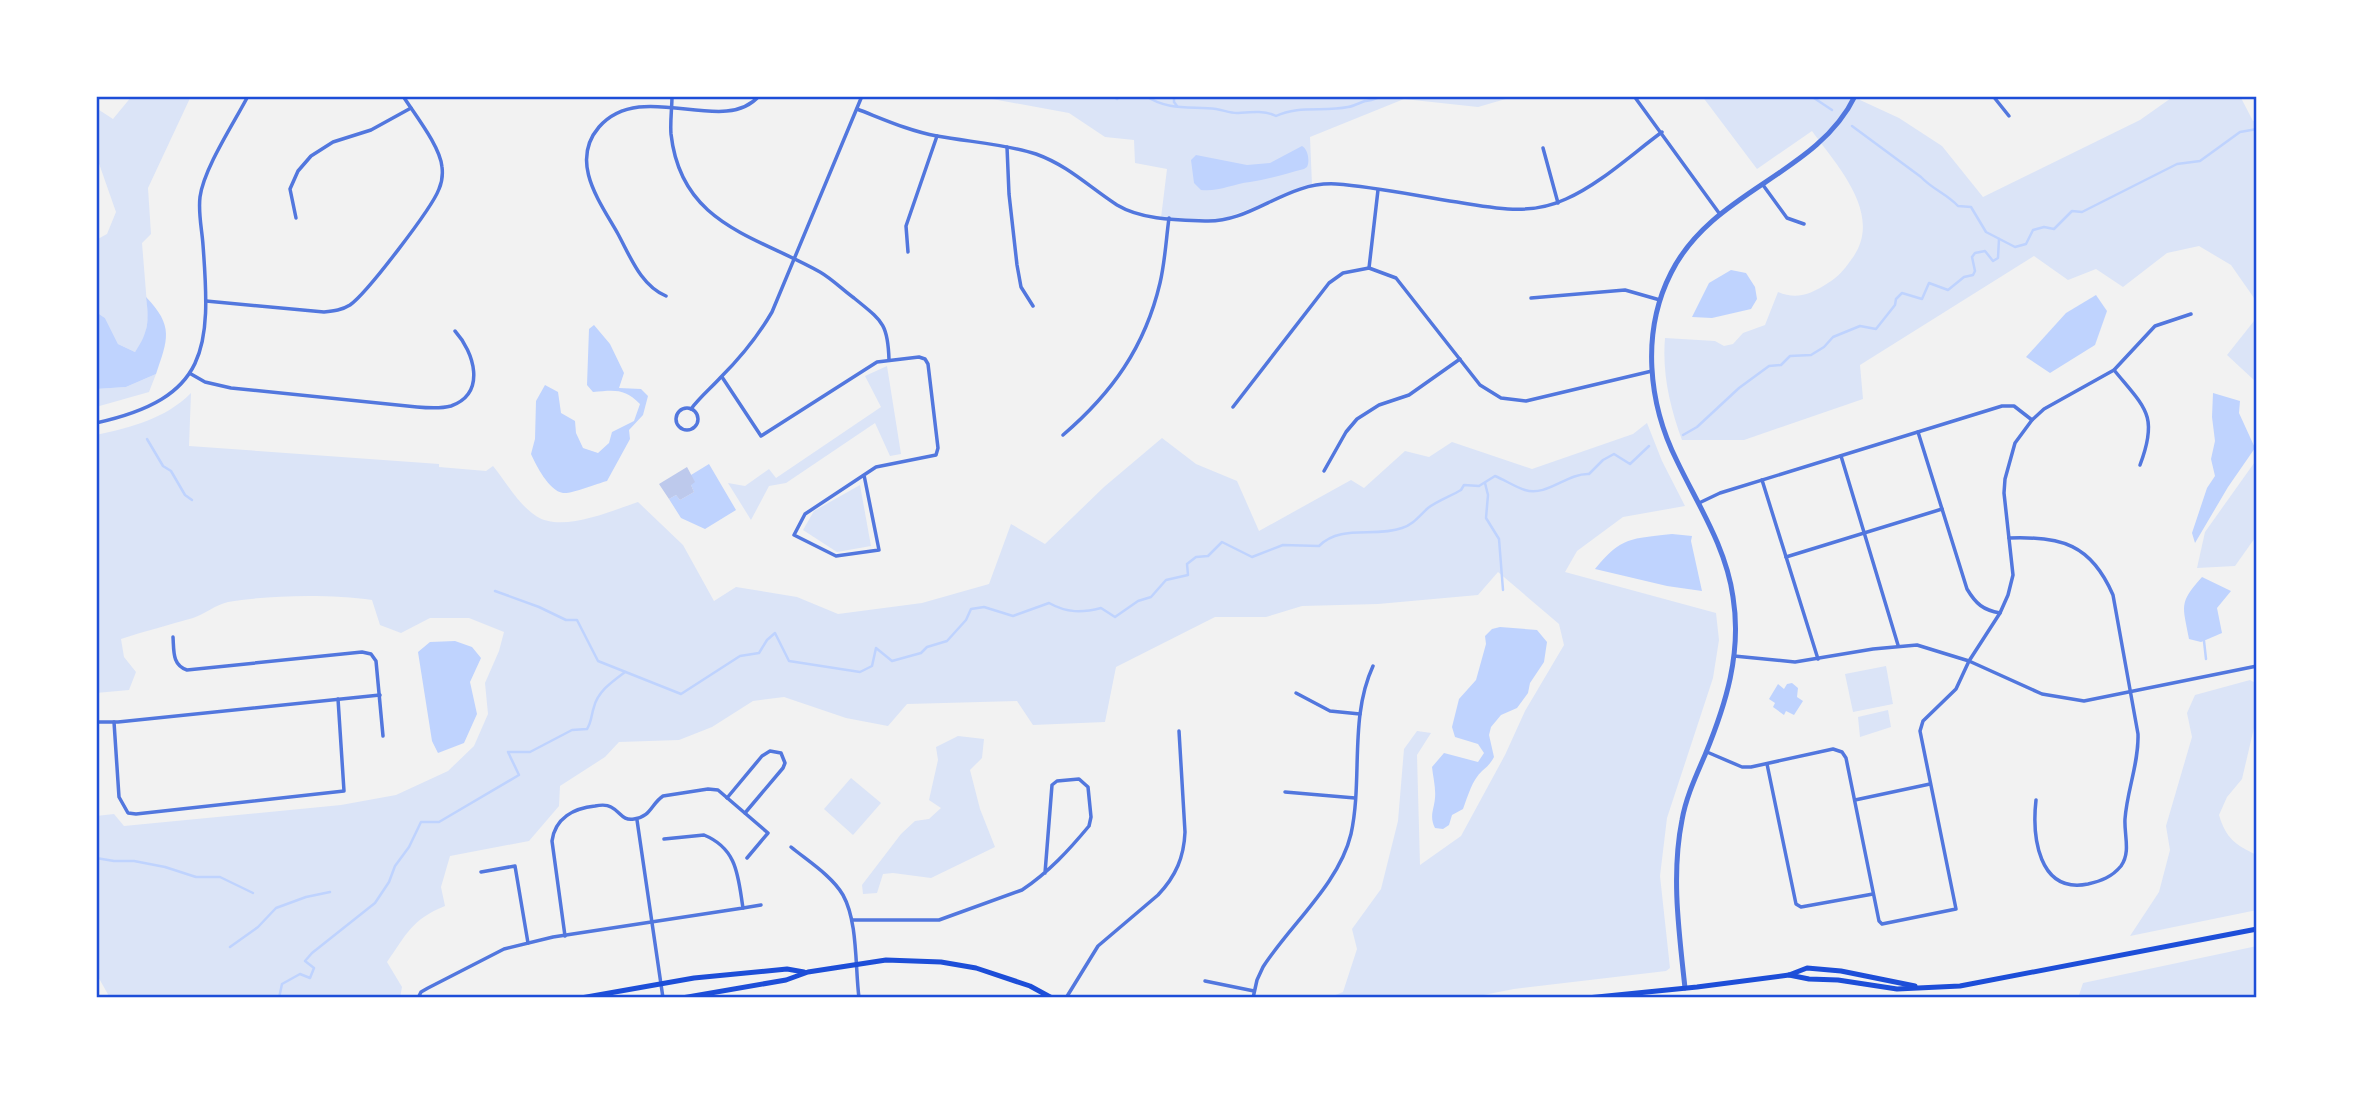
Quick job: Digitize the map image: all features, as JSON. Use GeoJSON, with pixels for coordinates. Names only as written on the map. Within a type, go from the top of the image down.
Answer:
{"type":"FeatureCollection","features":[{"type":"Feature","properties":{"kind":"main road"},"geometry":{"type":"LineString","coordinates":[[1789,975],[1897,989],[1960,986],[2257,929]]}},
{"type":"Feature","properties":{"kind":"main road"},"geometry":{"type":"LineString","coordinates":[[682,998],[786,980],[808,972],[886,960],[941,962],[976,968],[1030,986],[1052,998]]}},
{"type":"Feature","properties":{"kind":"main road"},"geometry":{"type":"LineString","coordinates":[[1587,998],[1789,975],[1807,968],[1841,971],[1924,987]]}},
{"type":"Feature","properties":{"kind":"main road"},"geometry":{"type":"LineString","coordinates":[[581,998],[661,984],[787,969],[808,972]]}},
{"type":"Feature","properties":{"kind":"main road"},"geometry":{"type":"LineString","coordinates":[[1685,988],[1685,998]]}},
{"type":"Feature","properties":{"kind":"street"},"geometry":{"type":"LineString","coordinates":[[96,423],[129,415],[161,401],[191,374],[202,344],[205,301],[200,196],[210,170],[248,96]]}},
{"type":"Feature","properties":{"kind":"street"},"geometry":{"type":"LineString","coordinates":[[205,301],[324,312],[339,311],[355,301],[429,207],[442,179],[441,160],[403,96]]}},
{"type":"Feature","properties":{"kind":"street"},"geometry":{"type":"LineString","coordinates":[[672,96],[671,130],[677,161],[695,197],[727,227],[827,277],[879,318],[886,331],[889,360]]}},
{"type":"Feature","properties":{"kind":"street"},"geometry":{"type":"LineString","coordinates":[[666,296],[654,291],[640,275],[594,192],[586,170],[587,152],[595,132],[615,113],[636,106],[735,111],[752,104],[759,96]]}},
{"type":"Feature","properties":{"kind":"street"},"geometry":{"type":"LineString","coordinates":[[691,409],[696,413],[697,422],[692,429],[684,430],[677,425],[676,417],[681,410],[691,409],[722,377],[758,335],[772,312],[862,96]]}},
{"type":"Feature","properties":{"kind":"street"},"geometry":{"type":"LineString","coordinates":[[1633,96],[1719,213]]}},
{"type":"Feature","properties":{"kind":"street"},"geometry":{"type":"LineString","coordinates":[[1685,988],[1676,860],[1687,801],[1724,708],[1731,681],[1737,626],[1733,594],[1723,556],[1666,435],[1652,371],[1653,332],[1660,300],[1671,272],[1703,227],[1821,141],[1835,127],[1854,96]]}},
{"type":"Feature","properties":{"kind":"street"},"geometry":{"type":"LineString","coordinates":[[1993,96],[2009,116]]}},
{"type":"Feature","properties":{"kind":"street"},"geometry":{"type":"LineString","coordinates":[[296,218],[290,188],[298,171],[311,156],[333,142],[371,130],[411,108]]}},
{"type":"Feature","properties":{"kind":"street"},"geometry":{"type":"LineString","coordinates":[[857,109],[906,128],[937,136],[1032,153],[1060,164],[1119,206],[1139,214],[1211,221],[1228,219],[1312,185],[1335,184],[1512,210],[1536,209],[1558,203],[1578,193],[1662,132]]}},
{"type":"Feature","properties":{"kind":"street"},"geometry":{"type":"LineString","coordinates":[[908,252],[905,226],[937,136]]}},
{"type":"Feature","properties":{"kind":"street"},"geometry":{"type":"LineString","coordinates":[[1007,147],[1017,265],[1021,287],[1033,306]]}},
{"type":"Feature","properties":{"kind":"street"},"geometry":{"type":"LineString","coordinates":[[1543,148],[1558,203]]}},
{"type":"Feature","properties":{"kind":"street"},"geometry":{"type":"LineString","coordinates":[[1762,183],[1787,218],[1804,224]]}},
{"type":"Feature","properties":{"kind":"street"},"geometry":{"type":"LineString","coordinates":[[1369,268],[1378,190]]}},
{"type":"Feature","properties":{"kind":"street"},"geometry":{"type":"LineString","coordinates":[[1063,435],[1102,399],[1136,350],[1148,323],[1160,281],[1169,218]]}},
{"type":"Feature","properties":{"kind":"street"},"geometry":{"type":"LineString","coordinates":[[1233,407],[1329,283],[1343,273],[1369,268],[1396,278],[1480,385],[1500,398],[1515,401],[1544,397],[1652,371]]}},
{"type":"Feature","properties":{"kind":"street"},"geometry":{"type":"LineString","coordinates":[[1531,298],[1625,290],[1660,300]]}},
{"type":"Feature","properties":{"kind":"street"},"geometry":{"type":"LineString","coordinates":[[1706,752],[1751,767],[1833,749],[1842,752],[1846,758],[1879,921],[1882,924],[1956,909],[1920,732],[1921,726],[1956,689],[1969,661],[2000,613],[2008,595],[2013,575],[2004,493],[2015,443],[2032,420],[2064,397],[2114,370],[2155,326],[2191,314]]}},
{"type":"Feature","properties":{"kind":"street"},"geometry":{"type":"LineString","coordinates":[[191,374],[205,382],[231,388],[417,407],[450,406],[464,397],[474,377],[471,354],[466,343],[455,331]]}},
{"type":"Feature","properties":{"kind":"street"},"geometry":{"type":"LineString","coordinates":[[722,377],[761,436],[877,362],[919,357],[925,359],[928,364],[939,448],[936,455],[883,464],[864,475],[805,514],[794,535],[836,556],[879,550],[864,475]]}},
{"type":"Feature","properties":{"kind":"street"},"geometry":{"type":"LineString","coordinates":[[1324,471],[1346,432],[1357,419],[1379,405],[1409,395],[1460,359]]}},
{"type":"Feature","properties":{"kind":"street"},"geometry":{"type":"LineString","coordinates":[[2114,370],[2139,401],[2149,419],[2147,446],[2140,465]]}},
{"type":"Feature","properties":{"kind":"street"},"geometry":{"type":"LineString","coordinates":[[1699,503],[1720,493],[2009,405],[2032,420]]}},
{"type":"Feature","properties":{"kind":"street"},"geometry":{"type":"LineString","coordinates":[[1918,431],[1967,589],[1974,602],[1985,610],[2000,613]]}},
{"type":"Feature","properties":{"kind":"street"},"geometry":{"type":"LineString","coordinates":[[1841,456],[1898,645]]}},
{"type":"Feature","properties":{"kind":"street"},"geometry":{"type":"LineString","coordinates":[[1762,480],[1818,659]]}},
{"type":"Feature","properties":{"kind":"street"},"geometry":{"type":"LineString","coordinates":[[1786,557],[1942,509]]}},
{"type":"Feature","properties":{"kind":"street"},"geometry":{"type":"LineString","coordinates":[[2009,538],[2038,537],[2056,540],[2082,552],[2106,579],[2113,595],[2138,749],[2125,820],[2127,848],[2122,864],[2112,875],[2101,881],[2079,886],[2066,884],[2050,874],[2042,863],[2034,820],[2036,800]]}},
{"type":"Feature","properties":{"kind":"street"},"geometry":{"type":"LineString","coordinates":[[173,638],[175,662],[180,668],[187,670],[362,652],[370,654],[376,661],[383,736]]}},
{"type":"Feature","properties":{"kind":"street"},"geometry":{"type":"LineString","coordinates":[[1734,656],[1795,662],[1898,645],[1917,645],[1969,661],[2042,694],[2084,701],[2257,666]]}},
{"type":"Feature","properties":{"kind":"street"},"geometry":{"type":"LineString","coordinates":[[1253,998],[1257,980],[1270,957],[1341,860],[1350,835],[1355,798],[1360,713],[1373,666]]}},
{"type":"Feature","properties":{"kind":"street"},"geometry":{"type":"LineString","coordinates":[[1296,693],[1330,711],[1360,713]]}},
{"type":"Feature","properties":{"kind":"street"},"geometry":{"type":"LineString","coordinates":[[96,722],[380,695]]}},
{"type":"Feature","properties":{"kind":"street"},"geometry":{"type":"LineString","coordinates":[[114,722],[120,797],[128,813],[257,802],[344,791],[338,699]]}},
{"type":"Feature","properties":{"kind":"street"},"geometry":{"type":"LineString","coordinates":[[1066,998],[1098,946],[1158,895],[1167,886],[1179,865],[1185,832],[1179,731]]}},
{"type":"Feature","properties":{"kind":"street"},"geometry":{"type":"LineString","coordinates":[[727,798],[762,756],[770,751],[781,752],[785,763],[783,768],[745,813]]}},
{"type":"Feature","properties":{"kind":"street"},"geometry":{"type":"LineString","coordinates":[[1767,763],[1796,904],[1801,907],[1873,894]]}},
{"type":"Feature","properties":{"kind":"street"},"geometry":{"type":"LineString","coordinates":[[852,920],[946,918],[1012,895],[1045,873],[1059,861],[1090,822],[1088,787],[1083,780],[1057,780],[1052,785],[1045,873]]}},
{"type":"Feature","properties":{"kind":"street"},"geometry":{"type":"LineString","coordinates":[[1855,800],[1930,783]]}},
{"type":"Feature","properties":{"kind":"street"},"geometry":{"type":"LineString","coordinates":[[565,936],[552,841],[553,832],[565,816],[579,808],[605,805],[625,819],[637,819],[651,811],[663,796],[718,790],[768,833],[747,858]]}},
{"type":"Feature","properties":{"kind":"street"},"geometry":{"type":"LineString","coordinates":[[1285,792],[1355,798]]}},
{"type":"Feature","properties":{"kind":"street"},"geometry":{"type":"LineString","coordinates":[[637,819],[663,998]]}},
{"type":"Feature","properties":{"kind":"street"},"geometry":{"type":"LineString","coordinates":[[664,839],[705,835],[727,851],[737,871],[743,908]]}},
{"type":"Feature","properties":{"kind":"street"},"geometry":{"type":"LineString","coordinates":[[791,847],[831,881],[842,894],[852,920],[859,998]]}},
{"type":"Feature","properties":{"kind":"street"},"geometry":{"type":"LineString","coordinates":[[481,872],[515,866],[528,943]]}},
{"type":"Feature","properties":{"kind":"street"},"geometry":{"type":"LineString","coordinates":[[418,998],[421,992],[428,988],[504,949],[565,936],[761,905]]}},
{"type":"Feature","properties":{"kind":"street"},"geometry":{"type":"LineString","coordinates":[[1205,981],[1254,991]]}},
{"type":"Feature","properties":{"kind":"shaded area"},"geometry":{"type":"Polygon","coordinates":[[[132,96],[191,96],[148,188],[151,234],[142,243],[148,317],[145,338],[135,352],[118,344],[105,318],[96,312],[96,240],[107,234],[116,212],[96,155],[96,108],[113,119],[132,96]]]}},
{"type":"Feature","properties":{"kind":"shaded area"},"geometry":{"type":"Polygon","coordinates":[[[976,96],[1516,96],[1478,107],[1404,99],[1310,137],[1312,185],[1220,220],[1161,218],[1167,169],[1135,163],[1134,140],[1105,137],[1069,113],[976,96]]]}},
{"type":"Feature","properties":{"kind":"shaded area"},"geometry":{"type":"Polygon","coordinates":[[[1702,96],[1859,96],[1860,100],[1899,118],[1942,146],[1983,197],[2140,120],[2174,96],[2240,96],[2253,121],[2257,120],[2257,390],[2255,381],[2227,355],[2254,321],[2254,298],[2231,265],[2199,246],[2167,253],[2123,287],[2096,269],[2068,280],[2034,256],[1860,365],[1863,399],[1744,440],[1682,440],[1668,390],[1665,338],[1715,341],[1724,346],[1733,344],[1743,333],[1765,325],[1778,292],[1791,296],[1804,295],[1838,276],[1860,243],[1863,226],[1854,192],[1812,131],[1757,169],[1702,96]]]}},
{"type":"Feature","properties":{"kind":"shaded area"},"geometry":{"type":"Polygon","coordinates":[[[887,366],[901,454],[890,456],[875,423],[786,483],[769,486],[751,520],[728,483],[745,486],[769,469],[776,478],[881,407],[865,376],[887,366]]]}},
{"type":"Feature","properties":{"kind":"shaded area"},"geometry":{"type":"Polygon","coordinates":[[[156,374],[149,392],[96,407],[96,389],[126,387],[156,374]]]}},
{"type":"Feature","properties":{"kind":"shaded area"},"geometry":{"type":"Polygon","coordinates":[[[191,393],[189,446],[439,464],[439,467],[486,471],[493,466],[518,500],[536,516],[547,521],[587,519],[638,502],[683,545],[714,601],[736,587],[797,597],[838,614],[922,603],[989,584],[1011,524],[1045,544],[1104,487],[1162,438],[1196,464],[1237,481],[1259,531],[1351,480],[1364,488],[1405,451],[1429,457],[1452,442],[1532,469],[1633,434],[1647,423],[1662,461],[1685,506],[1623,517],[1577,551],[1565,572],[1716,613],[1719,640],[1713,678],[1667,818],[1660,876],[1670,968],[1666,971],[1514,989],[1468,998],[1328,998],[1343,992],[1357,949],[1352,929],[1381,889],[1398,821],[1404,749],[1417,731],[1431,733],[1417,755],[1420,865],[1461,836],[1505,755],[1525,711],[1564,645],[1559,624],[1498,572],[1478,595],[1378,604],[1302,606],[1266,617],[1215,617],[1116,667],[1105,722],[1033,725],[1017,701],[907,704],[888,726],[846,718],[784,697],[753,701],[712,727],[679,740],[619,742],[605,757],[560,786],[559,806],[529,841],[450,856],[441,887],[445,906],[417,922],[387,962],[402,987],[400,998],[110,998],[96,973],[96,816],[114,814],[124,826],[341,805],[396,795],[448,771],[474,746],[488,714],[485,683],[504,632],[469,618],[430,618],[401,633],[380,625],[372,600],[355,598],[281,597],[228,602],[193,618],[121,639],[124,657],[136,672],[129,690],[96,693],[96,435],[159,416],[191,393]]]}},
{"type":"Feature","properties":{"kind":"shaded area"},"geometry":{"type":"Polygon","coordinates":[[[2257,459],[2257,535],[2235,566],[2197,568],[2205,532],[2257,459]]]}},
{"type":"Feature","properties":{"kind":"shaded area"},"geometry":{"type":"Polygon","coordinates":[[[860,485],[871,546],[837,552],[803,530],[814,511],[860,485]]]}},
{"type":"Feature","properties":{"kind":"shaded area"},"geometry":{"type":"Polygon","coordinates":[[[1886,666],[1893,704],[1853,712],[1845,674],[1886,666]]]}},
{"type":"Feature","properties":{"kind":"shaded area"},"geometry":{"type":"Polygon","coordinates":[[[2250,680],[2257,684],[2257,715],[2242,779],[2227,797],[2219,815],[2232,840],[2257,855],[2257,910],[2130,936],[2159,892],[2170,850],[2166,826],[2192,737],[2187,713],[2195,695],[2250,680]]]}},
{"type":"Feature","properties":{"kind":"shaded area"},"geometry":{"type":"Polygon","coordinates":[[[1888,710],[1891,727],[1860,737],[1858,717],[1888,710]]]}},
{"type":"Feature","properties":{"kind":"shaded area"},"geometry":{"type":"Polygon","coordinates":[[[958,736],[984,739],[982,758],[970,770],[980,809],[995,847],[931,878],[883,874],[877,893],[863,894],[862,885],[901,834],[915,821],[929,819],[941,808],[929,800],[938,760],[936,747],[958,736]]]}},
{"type":"Feature","properties":{"kind":"shaded area"},"geometry":{"type":"Polygon","coordinates":[[[851,778],[881,803],[853,835],[824,809],[851,778]]]}},
{"type":"Feature","properties":{"kind":"shaded area"},"geometry":{"type":"Polygon","coordinates":[[[2257,946],[2257,998],[2078,998],[2083,983],[2257,946]]]}},
{"type":"Feature","properties":{"kind":"water"},"geometry":{"type":"Polygon","coordinates":[[[1302,146],[1308,159],[1304,169],[1213,190],[1201,190],[1194,183],[1191,160],[1196,155],[1247,165],[1270,163],[1302,146]]]}},
{"type":"Feature","properties":{"kind":"water"},"geometry":{"type":"Polygon","coordinates":[[[1731,270],[1746,273],[1755,287],[1757,299],[1751,309],[1712,318],[1692,317],[1709,283],[1731,270]]]}},
{"type":"Feature","properties":{"kind":"water"},"geometry":{"type":"Polygon","coordinates":[[[2096,295],[2107,311],[2095,345],[2050,373],[2026,357],[2066,313],[2096,295]]]}},
{"type":"Feature","properties":{"kind":"water"},"geometry":{"type":"Polygon","coordinates":[[[146,297],[165,325],[165,342],[156,374],[126,387],[96,389],[96,312],[105,318],[118,344],[135,352],[147,326],[146,297]]]}},
{"type":"Feature","properties":{"kind":"water"},"geometry":{"type":"Polygon","coordinates":[[[594,325],[610,344],[624,373],[619,388],[641,389],[648,396],[643,415],[629,430],[630,439],[607,481],[563,493],[548,483],[531,454],[535,439],[536,401],[545,385],[558,392],[561,413],[575,421],[576,433],[583,448],[598,453],[609,443],[612,432],[634,421],[640,404],[624,393],[593,392],[587,385],[589,329],[594,325]]]}},
{"type":"Feature","properties":{"kind":"water"},"geometry":{"type":"Polygon","coordinates":[[[2213,393],[2240,401],[2239,413],[2255,448],[2195,543],[2192,533],[2207,488],[2215,476],[2211,459],[2215,441],[2213,393]]]}},
{"type":"Feature","properties":{"kind":"water"},"geometry":{"type":"Polygon","coordinates":[[[709,464],[736,510],[705,529],[681,518],[669,499],[676,495],[680,500],[694,492],[691,475],[709,464]]]}},
{"type":"Feature","properties":{"kind":"water"},"geometry":{"type":"Polygon","coordinates":[[[1672,534],[1692,536],[1702,591],[1667,586],[1595,569],[1613,550],[1628,541],[1672,534]]]}},
{"type":"Feature","properties":{"kind":"water"},"geometry":{"type":"Polygon","coordinates":[[[2202,577],[2231,591],[2217,608],[2222,633],[2201,642],[2189,639],[2184,605],[2189,593],[2202,577]]]}},
{"type":"Feature","properties":{"kind":"water"},"geometry":{"type":"Polygon","coordinates":[[[1500,627],[1537,630],[1547,642],[1544,662],[1517,708],[1501,715],[1491,727],[1489,735],[1494,757],[1476,779],[1463,809],[1452,815],[1449,825],[1443,829],[1435,828],[1432,816],[1435,794],[1432,767],[1444,753],[1478,762],[1484,753],[1478,744],[1455,737],[1452,727],[1459,699],[1476,680],[1486,644],[1485,636],[1492,629],[1500,627]]]}},
{"type":"Feature","properties":{"kind":"water"},"geometry":{"type":"Polygon","coordinates":[[[455,641],[472,647],[481,658],[470,682],[477,714],[464,743],[438,753],[432,741],[418,652],[430,642],[455,641]]]}},
{"type":"Feature","properties":{"kind":"water"},"geometry":{"type":"Polygon","coordinates":[[[1792,683],[1798,688],[1797,697],[1803,701],[1794,715],[1786,711],[1784,715],[1773,707],[1775,703],[1769,699],[1778,684],[1784,689],[1787,684],[1792,683]]]}},
{"type":"Feature","properties":{"kind":"building"},"geometry":{"type":"Polygon","coordinates":[[[687,467],[695,482],[691,485],[694,492],[680,500],[676,495],[669,499],[659,484],[687,467]]]}},
{"type":"Feature","properties":{"kind":"waterway"},"geometry":{"type":"LineString","coordinates":[[1103,96],[1117,99],[1120,96]]}},
{"type":"Feature","properties":{"kind":"waterway"},"geometry":{"type":"LineString","coordinates":[[1146,96],[1171,106],[1234,113],[1262,112],[1276,116],[1293,111],[1348,107],[1381,96]]}},
{"type":"Feature","properties":{"kind":"waterway"},"geometry":{"type":"LineString","coordinates":[[1174,96],[1177,106]]}},
{"type":"Feature","properties":{"kind":"waterway"},"geometry":{"type":"LineString","coordinates":[[1811,96],[1832,110]]}},
{"type":"Feature","properties":{"kind":"waterway"},"geometry":{"type":"LineString","coordinates":[[1852,126],[1958,206],[1971,207],[1986,232],[2015,247],[2026,244],[2033,230],[2044,227],[2054,229],[2072,211],[2082,212],[2177,164],[2200,161],[2240,132],[2257,129]]}},
{"type":"Feature","properties":{"kind":"waterway"},"geometry":{"type":"LineString","coordinates":[[1683,435],[1697,427],[1739,388],[1769,366],[1781,365],[1790,356],[1811,355],[1833,337],[1860,326],[1876,329],[1902,293],[1922,299],[1929,283],[1948,290],[1964,277],[1973,275],[1975,271],[1972,257],[1975,253],[1985,251],[1993,261],[1998,258],[1999,239]]}},
{"type":"Feature","properties":{"kind":"waterway"},"geometry":{"type":"LineString","coordinates":[[147,439],[163,466],[171,471],[185,495],[192,500]]}},
{"type":"Feature","properties":{"kind":"waterway"},"geometry":{"type":"LineString","coordinates":[[495,591],[566,620],[577,620],[598,661],[681,694],[740,656],[759,653],[775,633],[789,661],[860,672],[872,666],[876,648],[892,661],[921,653],[927,647],[947,641],[966,620],[971,609],[984,607],[1013,616],[1049,603],[1075,611],[1101,608],[1115,617],[1138,601],[1151,597],[1166,580],[1188,575],[1187,564],[1196,557],[1208,556],[1222,542],[1252,557],[1283,545],[1319,546],[1337,535],[1391,531],[1410,524],[1428,508],[1461,490],[1464,485],[1479,486],[1495,476],[1525,490],[1541,490],[1573,477],[1589,474],[1603,460],[1614,454],[1630,464],[1649,446]]}},
{"type":"Feature","properties":{"kind":"waterway"},"geometry":{"type":"LineString","coordinates":[[1485,483],[1488,495],[1486,518],[1499,539],[1503,590]]}},
{"type":"Feature","properties":{"kind":"waterway"},"geometry":{"type":"LineString","coordinates":[[2204,641],[2206,659]]}},
{"type":"Feature","properties":{"kind":"waterway"},"geometry":{"type":"LineString","coordinates":[[279,998],[282,984],[300,974],[310,978],[314,968],[305,961],[312,953],[375,903],[421,822],[439,822],[519,775],[508,752],[530,752],[572,730],[587,729],[599,696],[625,672]]}},
{"type":"Feature","properties":{"kind":"waterway"},"geometry":{"type":"LineString","coordinates":[[96,858],[134,861],[196,877],[220,877],[253,893]]}},
{"type":"Feature","properties":{"kind":"waterway"},"geometry":{"type":"LineString","coordinates":[[230,947],[258,927],[276,908],[330,892]]}}]}
